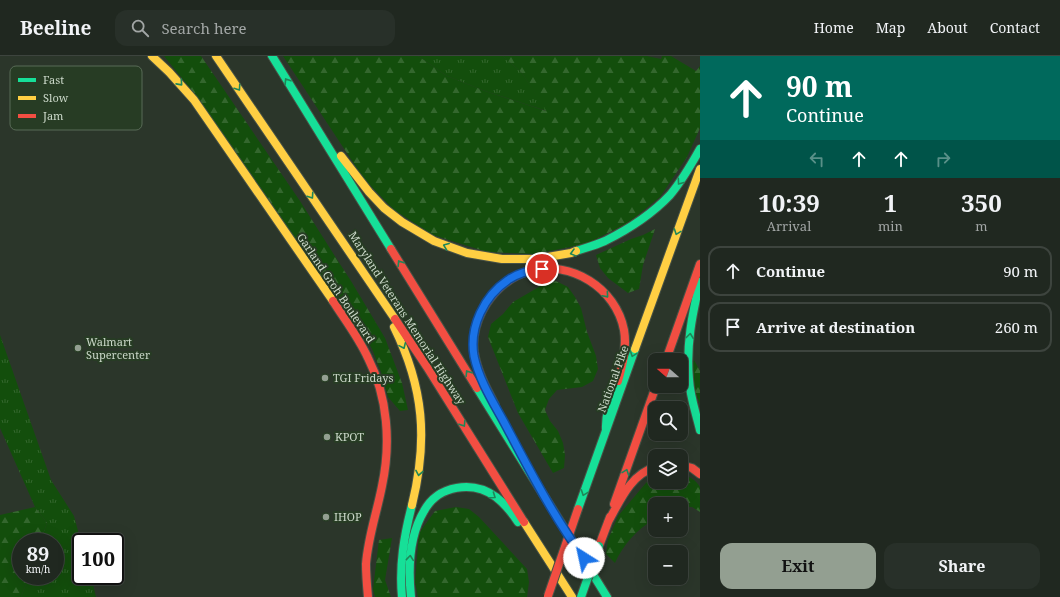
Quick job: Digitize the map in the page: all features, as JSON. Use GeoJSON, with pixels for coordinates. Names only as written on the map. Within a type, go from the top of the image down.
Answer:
{"type":"FeatureCollection","features":[{"type":"Feature","properties":{"kind":"main road","name":"Garland Groh Boulevard"},"geometry":{"type":"LineString","coordinates":[[152,56],[169,72],[194,100],[221,137],[356,335],[369,359],[378,383],[384,408],[386,427],[386,462],[369,540],[366,576],[368,597]]}},
{"type":"Feature","properties":{"kind":"main road","name":"Maryland Veterans Memorial Highway"},"geometry":{"type":"LineString","coordinates":[[216,56],[427,367],[572,597]]}},
{"type":"Feature","properties":{"kind":"main road","name":"Maryland Veterans Memorial Highway"},"geometry":{"type":"LineString","coordinates":[[272,56],[607,597]]}},
{"type":"Feature","properties":{"kind":"main road"},"geometry":{"type":"LineString","coordinates":[[300,101],[357,178],[386,210],[417,232],[440,244],[486,258],[528,260],[549,258],[577,252],[615,237],[633,226],[665,200],[690,168],[700,149]]}},
{"type":"Feature","properties":{"kind":"main road","name":"National Pike"},"geometry":{"type":"LineString","coordinates":[[547,596],[700,169]]}},
{"type":"Feature","properties":{"kind":"main road"},"geometry":{"type":"LineString","coordinates":[[357,263],[398,335],[406,353],[416,386],[419,406],[421,427],[420,466],[400,561],[402,597]]}},
{"type":"Feature","properties":{"kind":"main road"},"geometry":{"type":"LineString","coordinates":[[668,353],[700,264]]}},
{"type":"Feature","properties":{"kind":"main road"},"geometry":{"type":"LineString","coordinates":[[534,479],[483,382],[474,356],[474,334],[480,314],[486,302],[495,291],[508,280],[521,273],[534,270],[550,268],[566,270],[582,276],[594,284],[605,292],[613,303],[622,322],[625,342],[621,372],[605,419],[606,430]]}},
{"type":"Feature","properties":{"kind":"main road"},"geometry":{"type":"LineString","coordinates":[[700,282],[692,318],[688,364],[691,393],[700,430]]}},
{"type":"Feature","properties":{"kind":"main road"},"geometry":{"type":"LineString","coordinates":[[581,597],[654,393]]}},
{"type":"Feature","properties":{"kind":"main road"},"geometry":{"type":"LineString","coordinates":[[688,467],[700,474]]}},
{"type":"Feature","properties":{"kind":"main road"},"geometry":{"type":"LineString","coordinates":[[608,522],[628,489],[643,472],[648,470]]}},
{"type":"Feature","properties":{"kind":"main road"},"geometry":{"type":"LineString","coordinates":[[411,597],[409,562],[418,524],[425,509],[441,492],[462,486],[482,489],[492,494],[502,502],[567,589]]}},
{"type":"Feature","properties":{"kind":"main road"},"geometry":{"type":"LineString","coordinates":[[575,546],[612,597]]}},
{"type":"Feature","properties":{"kind":"green space"},"geometry":{"type":"Polygon","coordinates":[[[164,56],[201,56],[300,201],[385,338],[402,383],[408,410],[400,411],[388,397],[381,372],[372,349],[359,327],[318,273],[189,87],[164,56]]]}},
{"type":"Feature","properties":{"kind":"green space"},"geometry":{"type":"Polygon","coordinates":[[[283,56],[418,56],[447,76],[485,91],[546,111],[522,73],[503,56],[647,56],[661,59],[662,56],[671,56],[696,71],[700,66],[700,128],[687,157],[660,197],[628,223],[586,244],[534,254],[487,252],[433,235],[394,210],[364,179],[283,56]]]}},
{"type":"Feature","properties":{"kind":"green space"},"geometry":{"type":"Polygon","coordinates":[[[418,56],[503,56],[522,73],[547,111],[485,91],[447,76],[418,56]]]}},
{"type":"Feature","properties":{"kind":"green space"},"geometry":{"type":"Polygon","coordinates":[[[655,229],[643,265],[639,289],[628,293],[608,278],[600,268],[596,255],[655,229]]]}},
{"type":"Feature","properties":{"kind":"green space"},"geometry":{"type":"Polygon","coordinates":[[[556,281],[568,287],[581,308],[587,332],[596,356],[598,369],[593,381],[582,387],[557,390],[549,399],[545,410],[550,421],[558,431],[563,443],[565,455],[564,468],[553,473],[518,413],[488,337],[491,324],[503,314],[513,302],[544,284],[556,281]]]}},
{"type":"Feature","properties":{"kind":"green space"},"geometry":{"type":"Polygon","coordinates":[[[0,335],[51,480],[74,516],[79,533],[72,533],[72,585],[93,585],[96,597],[21,597],[26,585],[64,585],[64,533],[43,533],[47,523],[35,507],[0,428],[0,335]]]}},
{"type":"Feature","properties":{"kind":"green space"},"geometry":{"type":"Polygon","coordinates":[[[694,360],[700,371],[700,403],[692,387],[690,375],[694,360]]]}},
{"type":"Feature","properties":{"kind":"green space"},"geometry":{"type":"Polygon","coordinates":[[[688,477],[700,487],[700,512],[692,507],[688,507],[688,497],[648,497],[648,523],[631,538],[615,563],[606,554],[608,540],[618,516],[648,481],[648,489],[688,489],[688,477]]]}},
{"type":"Feature","properties":{"kind":"green space"},"geometry":{"type":"Polygon","coordinates":[[[35,507],[47,523],[43,533],[12,533],[12,585],[26,585],[21,597],[0,597],[0,515],[35,507]]]}},
{"type":"Feature","properties":{"kind":"green space"},"geometry":{"type":"Polygon","coordinates":[[[456,507],[469,509],[479,517],[527,569],[529,582],[527,597],[418,597],[415,582],[419,533],[435,511],[456,507]]]}},
{"type":"Feature","properties":{"kind":"green space"},"geometry":{"type":"Polygon","coordinates":[[[392,538],[385,580],[391,597],[375,597],[373,589],[379,540],[392,538]]]}},
{"type":"Feature","properties":{"kind":"traffic: fast"},"geometry":{"type":"LineString","coordinates":[[272,56],[391,249]]}},
{"type":"Feature","properties":{"kind":"traffic: fast"},"geometry":{"type":"LineString","coordinates":[[576,251],[613,237],[639,221],[656,208],[670,195],[690,167],[700,149]]}},
{"type":"Feature","properties":{"kind":"traffic: fast"},"geometry":{"type":"LineString","coordinates":[[700,282],[694,306],[688,354],[690,386],[693,405],[700,430]]}},
{"type":"Feature","properties":{"kind":"traffic: fast"},"geometry":{"type":"LineString","coordinates":[[578,509],[635,349]]}},
{"type":"Feature","properties":{"kind":"traffic: fast"},"geometry":{"type":"LineString","coordinates":[[606,430],[608,411],[618,381]]}},
{"type":"Feature","properties":{"kind":"traffic: fast"},"geometry":{"type":"LineString","coordinates":[[477,388],[607,597]]}},
{"type":"Feature","properties":{"kind":"traffic: fast"},"geometry":{"type":"LineString","coordinates":[[411,597],[410,564],[415,531],[424,511],[430,502],[438,495],[457,488],[477,488],[496,497],[518,522]]}},
{"type":"Feature","properties":{"kind":"traffic: fast"},"geometry":{"type":"LineString","coordinates":[[402,597],[401,573],[403,551],[412,505]]}},
{"type":"Feature","properties":{"kind":"traffic: fast"},"geometry":{"type":"LineString","coordinates":[[581,597],[599,546]]}},
{"type":"Feature","properties":{"kind":"traffic: slow"},"geometry":{"type":"LineString","coordinates":[[152,56],[169,72],[194,100],[333,301]]}},
{"type":"Feature","properties":{"kind":"traffic: slow"},"geometry":{"type":"LineString","coordinates":[[216,56],[395,319]]}},
{"type":"Feature","properties":{"kind":"traffic: slow"},"geometry":{"type":"LineString","coordinates":[[341,156],[369,192],[384,208],[402,222],[434,241],[467,253],[502,259],[536,259],[576,251]]}},
{"type":"Feature","properties":{"kind":"traffic: slow"},"geometry":{"type":"LineString","coordinates":[[635,349],[700,169]]}},
{"type":"Feature","properties":{"kind":"traffic: slow"},"geometry":{"type":"LineString","coordinates":[[394,327],[412,371],[420,414],[420,458],[412,505]]}},
{"type":"Feature","properties":{"kind":"traffic: slow"},"geometry":{"type":"LineString","coordinates":[[524,522],[572,597]]}},
{"type":"Feature","properties":{"kind":"traffic: jam"},"geometry":{"type":"LineString","coordinates":[[391,249],[477,388]]}},
{"type":"Feature","properties":{"kind":"traffic: jam"},"geometry":{"type":"LineString","coordinates":[[668,353],[700,264]]}},
{"type":"Feature","properties":{"kind":"traffic: jam"},"geometry":{"type":"LineString","coordinates":[[495,405],[482,379],[475,359],[474,336],[476,325],[486,304],[496,291],[508,281],[522,273],[530,271],[545,269],[561,270],[576,274],[602,290],[612,302],[619,315],[625,336],[624,356],[618,381]]}},
{"type":"Feature","properties":{"kind":"traffic: jam"},"geometry":{"type":"LineString","coordinates":[[333,301],[352,329],[375,373],[384,405],[386,421],[387,437],[385,470],[366,564],[368,597]]}},
{"type":"Feature","properties":{"kind":"traffic: jam"},"geometry":{"type":"LineString","coordinates":[[395,319],[427,367],[524,522]]}},
{"type":"Feature","properties":{"kind":"traffic: jam"},"geometry":{"type":"LineString","coordinates":[[614,504],[654,393]]}},
{"type":"Feature","properties":{"kind":"traffic: jam"},"geometry":{"type":"LineString","coordinates":[[688,467],[700,474]]}},
{"type":"Feature","properties":{"kind":"traffic: jam"},"geometry":{"type":"LineString","coordinates":[[608,522],[632,482],[648,470]]}},
{"type":"Feature","properties":{"kind":"traffic: jam"},"geometry":{"type":"LineString","coordinates":[[548,596],[578,509]]}},
{"type":"Feature","properties":{"kind":"traffic: jam"},"geometry":{"type":"LineString","coordinates":[[599,546],[610,517]]}},
{"type":"Feature","properties":{"kind":"place","name":"Walmart Supercenter"},"geometry":{"type":"Point","coordinates":[78,348]}},
{"type":"Feature","properties":{"kind":"place","name":"TGI Fridays"},"geometry":{"type":"Point","coordinates":[325,378]}},
{"type":"Feature","properties":{"kind":"place","name":"KPOT"},"geometry":{"type":"Point","coordinates":[327,437]}},
{"type":"Feature","properties":{"kind":"place","name":"IHOP"},"geometry":{"type":"Point","coordinates":[326,517]}},
{"type":"Feature","properties":{"kind":"route"},"geometry":{"type":"LineString","coordinates":[[542,269],[521,273],[508,280],[495,291],[486,302],[475,327],[473,342],[474,356],[483,382],[534,479],[584,558]]}}]}
